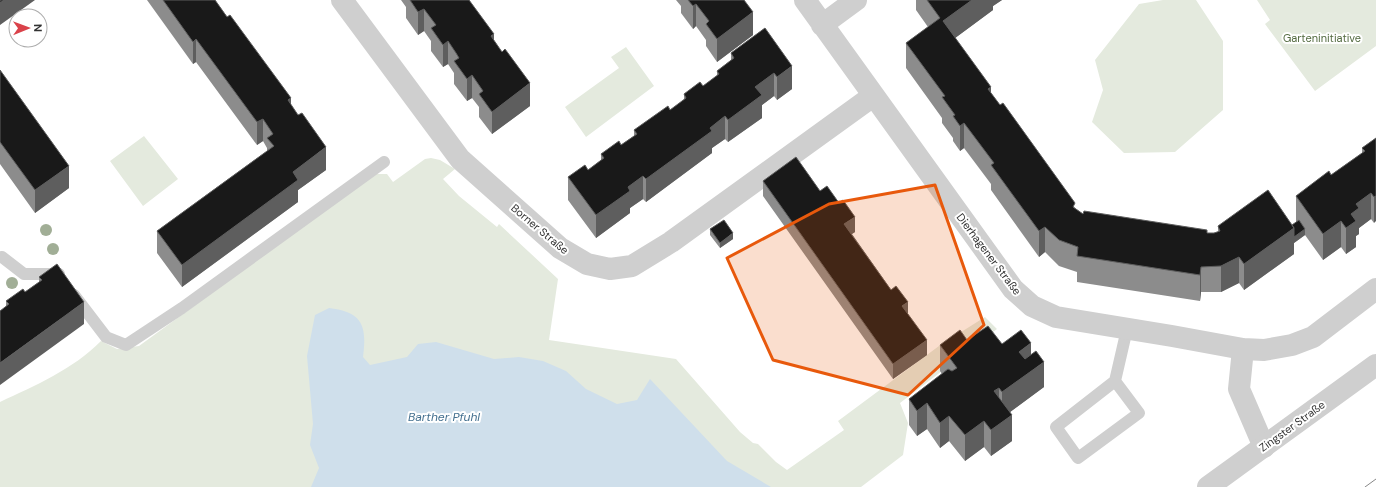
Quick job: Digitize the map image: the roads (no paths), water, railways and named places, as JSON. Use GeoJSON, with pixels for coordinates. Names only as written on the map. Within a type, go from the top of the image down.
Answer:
{"type":"FeatureCollection","features":[{"type":"Feature","properties":{"kind":"street","name":"Borner Straße"},"geometry":{"type":"LineString","coordinates":[[342,0],[460,159],[560,248],[587,264],[610,269],[632,266],[671,242],[873,96]]}},
{"type":"Feature","properties":{"kind":"street","name":"Dierhagener Straße"},"geometry":{"type":"LineString","coordinates":[[804,0],[1013,289],[1032,306],[1056,317],[1243,349]]}},
{"type":"Feature","properties":{"kind":"street"},"geometry":{"type":"LineString","coordinates":[[822,25],[856,0]]}},
{"type":"Feature","properties":{"kind":"street"},"geometry":{"type":"LineString","coordinates":[[1264,447],[1239,389],[1243,349],[1264,350],[1292,345],[1313,336],[1376,289]]}},
{"type":"Feature","properties":{"kind":"street","name":"Zingster Straße"},"geometry":{"type":"LineString","coordinates":[[1208,487],[1376,365]]}},
{"type":"Feature","properties":{"kind":"lane"},"geometry":{"type":"LineString","coordinates":[[0,257],[24,274],[58,273],[106,337],[126,345],[182,308],[384,162]]}},
{"type":"Feature","properties":{"kind":"lane"},"geometry":{"type":"LineString","coordinates":[[1115,381],[1139,413],[1078,458],[1056,427],[1115,381],[1127,329]]}},
{"type":"Feature","properties":{"kind":"water","name":"Barther Pfuhl"},"geometry":{"type":"Polygon","coordinates":[[[329,308],[349,313],[356,317],[360,322],[364,337],[363,357],[370,365],[407,357],[418,344],[436,342],[494,359],[519,357],[543,361],[566,371],[586,389],[617,404],[637,400],[650,379],[727,461],[771,487],[311,487],[319,468],[310,445],[313,424],[307,356],[315,315],[329,308]]]}},
{"type":"Feature","properties":{"kind":"tram line"},"geometry":{"type":"LineString","coordinates":[[1365,487],[1376,479]]}},
{"type":"Feature","properties":{"kind":"park label","name":"Garteninitiative"},"geometry":{"type":"Point","coordinates":[1322,38]}}]}
